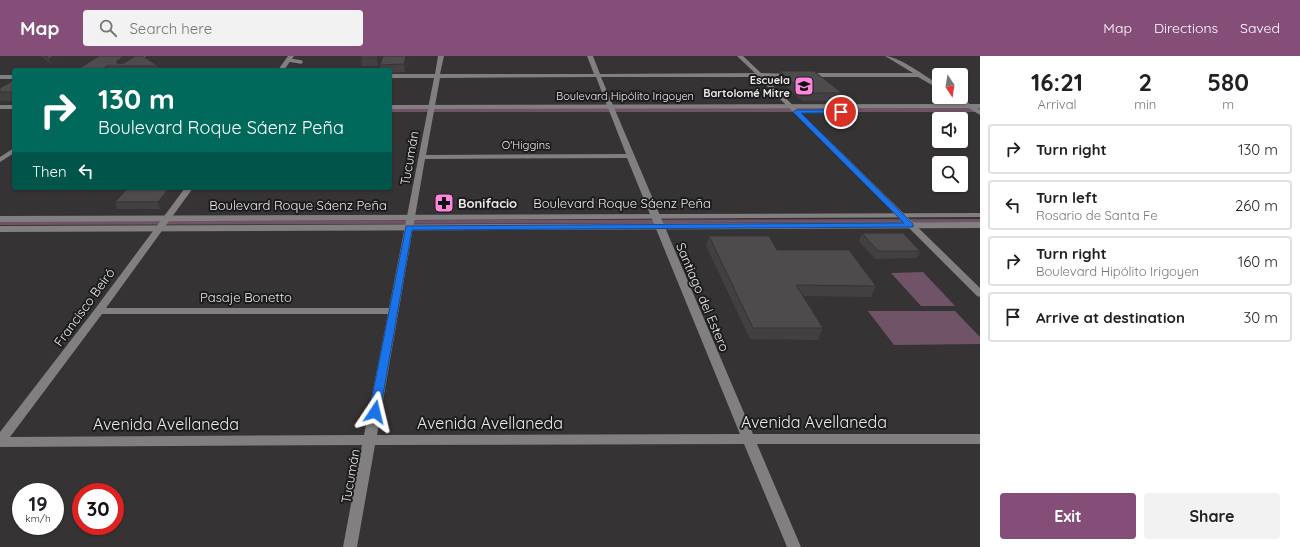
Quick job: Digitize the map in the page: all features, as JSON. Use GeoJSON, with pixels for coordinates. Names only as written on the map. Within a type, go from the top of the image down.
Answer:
{"type":"FeatureCollection","features":[{"type":"Feature","properties":{"kind":"street"},"geometry":{"type":"LineString","coordinates":[[126,68],[143,56]]}},
{"type":"Feature","properties":{"kind":"street","name":"Tucumán"},"geometry":{"type":"LineString","coordinates":[[350,547],[441,56]]}},
{"type":"Feature","properties":{"kind":"street","name":"Santiago del Estero"},"geometry":{"type":"LineString","coordinates":[[590,56],[630,156],[794,547]]}},
{"type":"Feature","properties":{"kind":"street"},"geometry":{"type":"LineString","coordinates":[[740,56],[980,294]]}},
{"type":"Feature","properties":{"kind":"street"},"geometry":{"type":"LineString","coordinates":[[888,56],[932,83]]}},
{"type":"Feature","properties":{"kind":"street"},"geometry":{"type":"LineString","coordinates":[[282,68],[290,58]]}},
{"type":"Feature","properties":{"kind":"street"},"geometry":{"type":"LineString","coordinates":[[392,76],[920,75]]}},
{"type":"Feature","properties":{"kind":"street"},"geometry":{"type":"LineString","coordinates":[[0,77],[12,77]]}},
{"type":"Feature","properties":{"kind":"street","name":"Boulevard Hipólito Irigoyen"},"geometry":{"type":"LineString","coordinates":[[793,109],[968,106],[979,111]]}},
{"type":"Feature","properties":{"kind":"street"},"geometry":{"type":"LineString","coordinates":[[0,107],[12,107]]}},
{"type":"Feature","properties":{"kind":"street","name":"Boulevard Hipólito Irigoyen"},"geometry":{"type":"LineString","coordinates":[[392,107],[431,109],[793,109],[979,111]]}},
{"type":"Feature","properties":{"kind":"street","name":"Boulevard Hipólito Irigoyen"},"geometry":{"type":"LineString","coordinates":[[392,112],[431,109]]}},
{"type":"Feature","properties":{"kind":"street"},"geometry":{"type":"LineString","coordinates":[[0,113],[12,113]]}},
{"type":"Feature","properties":{"kind":"street"},"geometry":{"type":"LineString","coordinates":[[0,150],[12,152]]}},
{"type":"Feature","properties":{"kind":"street"},"geometry":{"type":"LineString","coordinates":[[0,160],[12,153]]}},
{"type":"Feature","properties":{"kind":"street","name":"O'Higgins"},"geometry":{"type":"LineString","coordinates":[[422,157],[630,156]]}},
{"type":"Feature","properties":{"kind":"street","name":"Francisco Beiró"},"geometry":{"type":"LineString","coordinates":[[0,441],[99,311],[158,228],[187,190]]}},
{"type":"Feature","properties":{"kind":"street","name":"Boulevard Roque Sáenz Peña"},"geometry":{"type":"LineString","coordinates":[[0,219],[980,215]]}},
{"type":"Feature","properties":{"kind":"street","name":"Boulevard Roque Sáenz Peña"},"geometry":{"type":"LineString","coordinates":[[0,229],[911,225],[980,226]]}},
{"type":"Feature","properties":{"kind":"street","name":"Pasaje Bonetto"},"geometry":{"type":"LineString","coordinates":[[99,311],[394,311]]}},
{"type":"Feature","properties":{"kind":"street","name":"Avenida Avellaneda"},"geometry":{"type":"LineString","coordinates":[[0,441],[980,439]]}},
{"type":"Feature","properties":{"kind":"lane"},"geometry":{"type":"LineString","coordinates":[[290,58],[301,62]]}},
{"type":"Feature","properties":{"kind":"shaded area"},"geometry":{"type":"Polygon","coordinates":[[[980,106],[980,112],[392,112],[392,107],[980,106]]]}},
{"type":"Feature","properties":{"kind":"shaded area"},"geometry":{"type":"Polygon","coordinates":[[[980,219],[980,222],[0,225],[0,221],[980,219]]]}},
{"type":"Feature","properties":{"kind":"shaded area"},"geometry":{"type":"Polygon","coordinates":[[[923,272],[955,306],[921,306],[891,273],[923,272]]]}},
{"type":"Feature","properties":{"kind":"shaded area"},"geometry":{"type":"Polygon","coordinates":[[[868,311],[955,311],[980,337],[980,344],[894,345],[868,311]]]}},
{"type":"Feature","properties":{"kind":"building"},"geometry":{"type":"Polygon","coordinates":[[[45,56],[54,56],[49,59],[45,56]]]}},
{"type":"Feature","properties":{"kind":"building"},"geometry":{"type":"Polygon","coordinates":[[[99,56],[124,56],[117,61],[117,64],[124,63],[135,56],[143,56],[158,66],[107,66],[104,68],[80,68],[99,56]]]}},
{"type":"Feature","properties":{"kind":"building"},"geometry":{"type":"Polygon","coordinates":[[[362,56],[378,56],[377,58],[361,58],[362,56]]]}},
{"type":"Feature","properties":{"kind":"building"},"geometry":{"type":"Polygon","coordinates":[[[383,56],[406,56],[404,64],[380,65],[383,56]]]}},
{"type":"Feature","properties":{"kind":"building"},"geometry":{"type":"Polygon","coordinates":[[[780,71],[814,71],[842,93],[804,93],[780,71]]]}},
{"type":"Feature","properties":{"kind":"building"},"geometry":{"type":"Polygon","coordinates":[[[12,81],[12,92],[0,92],[0,88],[12,81]]]}},
{"type":"Feature","properties":{"kind":"building"},"geometry":{"type":"Polygon","coordinates":[[[126,190],[167,190],[158,202],[115,202],[126,190]]]}},
{"type":"Feature","properties":{"kind":"building"},"geometry":{"type":"Polygon","coordinates":[[[862,233],[903,233],[920,251],[878,251],[862,233]]]}},
{"type":"Feature","properties":{"kind":"building"},"geometry":{"type":"Polygon","coordinates":[[[709,236],[769,236],[777,250],[849,250],[876,286],[796,285],[823,328],[753,328],[709,236]]]}},
{"type":"Feature","properties":{"kind":"place","name":"Escuela Bartolomé Mitre"},"geometry":{"type":"Point","coordinates":[804,86]}},
{"type":"Feature","properties":{"kind":"place","name":"Bonifacio"},"geometry":{"type":"Point","coordinates":[444,203]}},
{"type":"Feature","properties":{"kind":"route"},"geometry":{"type":"LineString","coordinates":[[375,412],[409,228],[911,225],[796,112],[841,112]]}}]}
